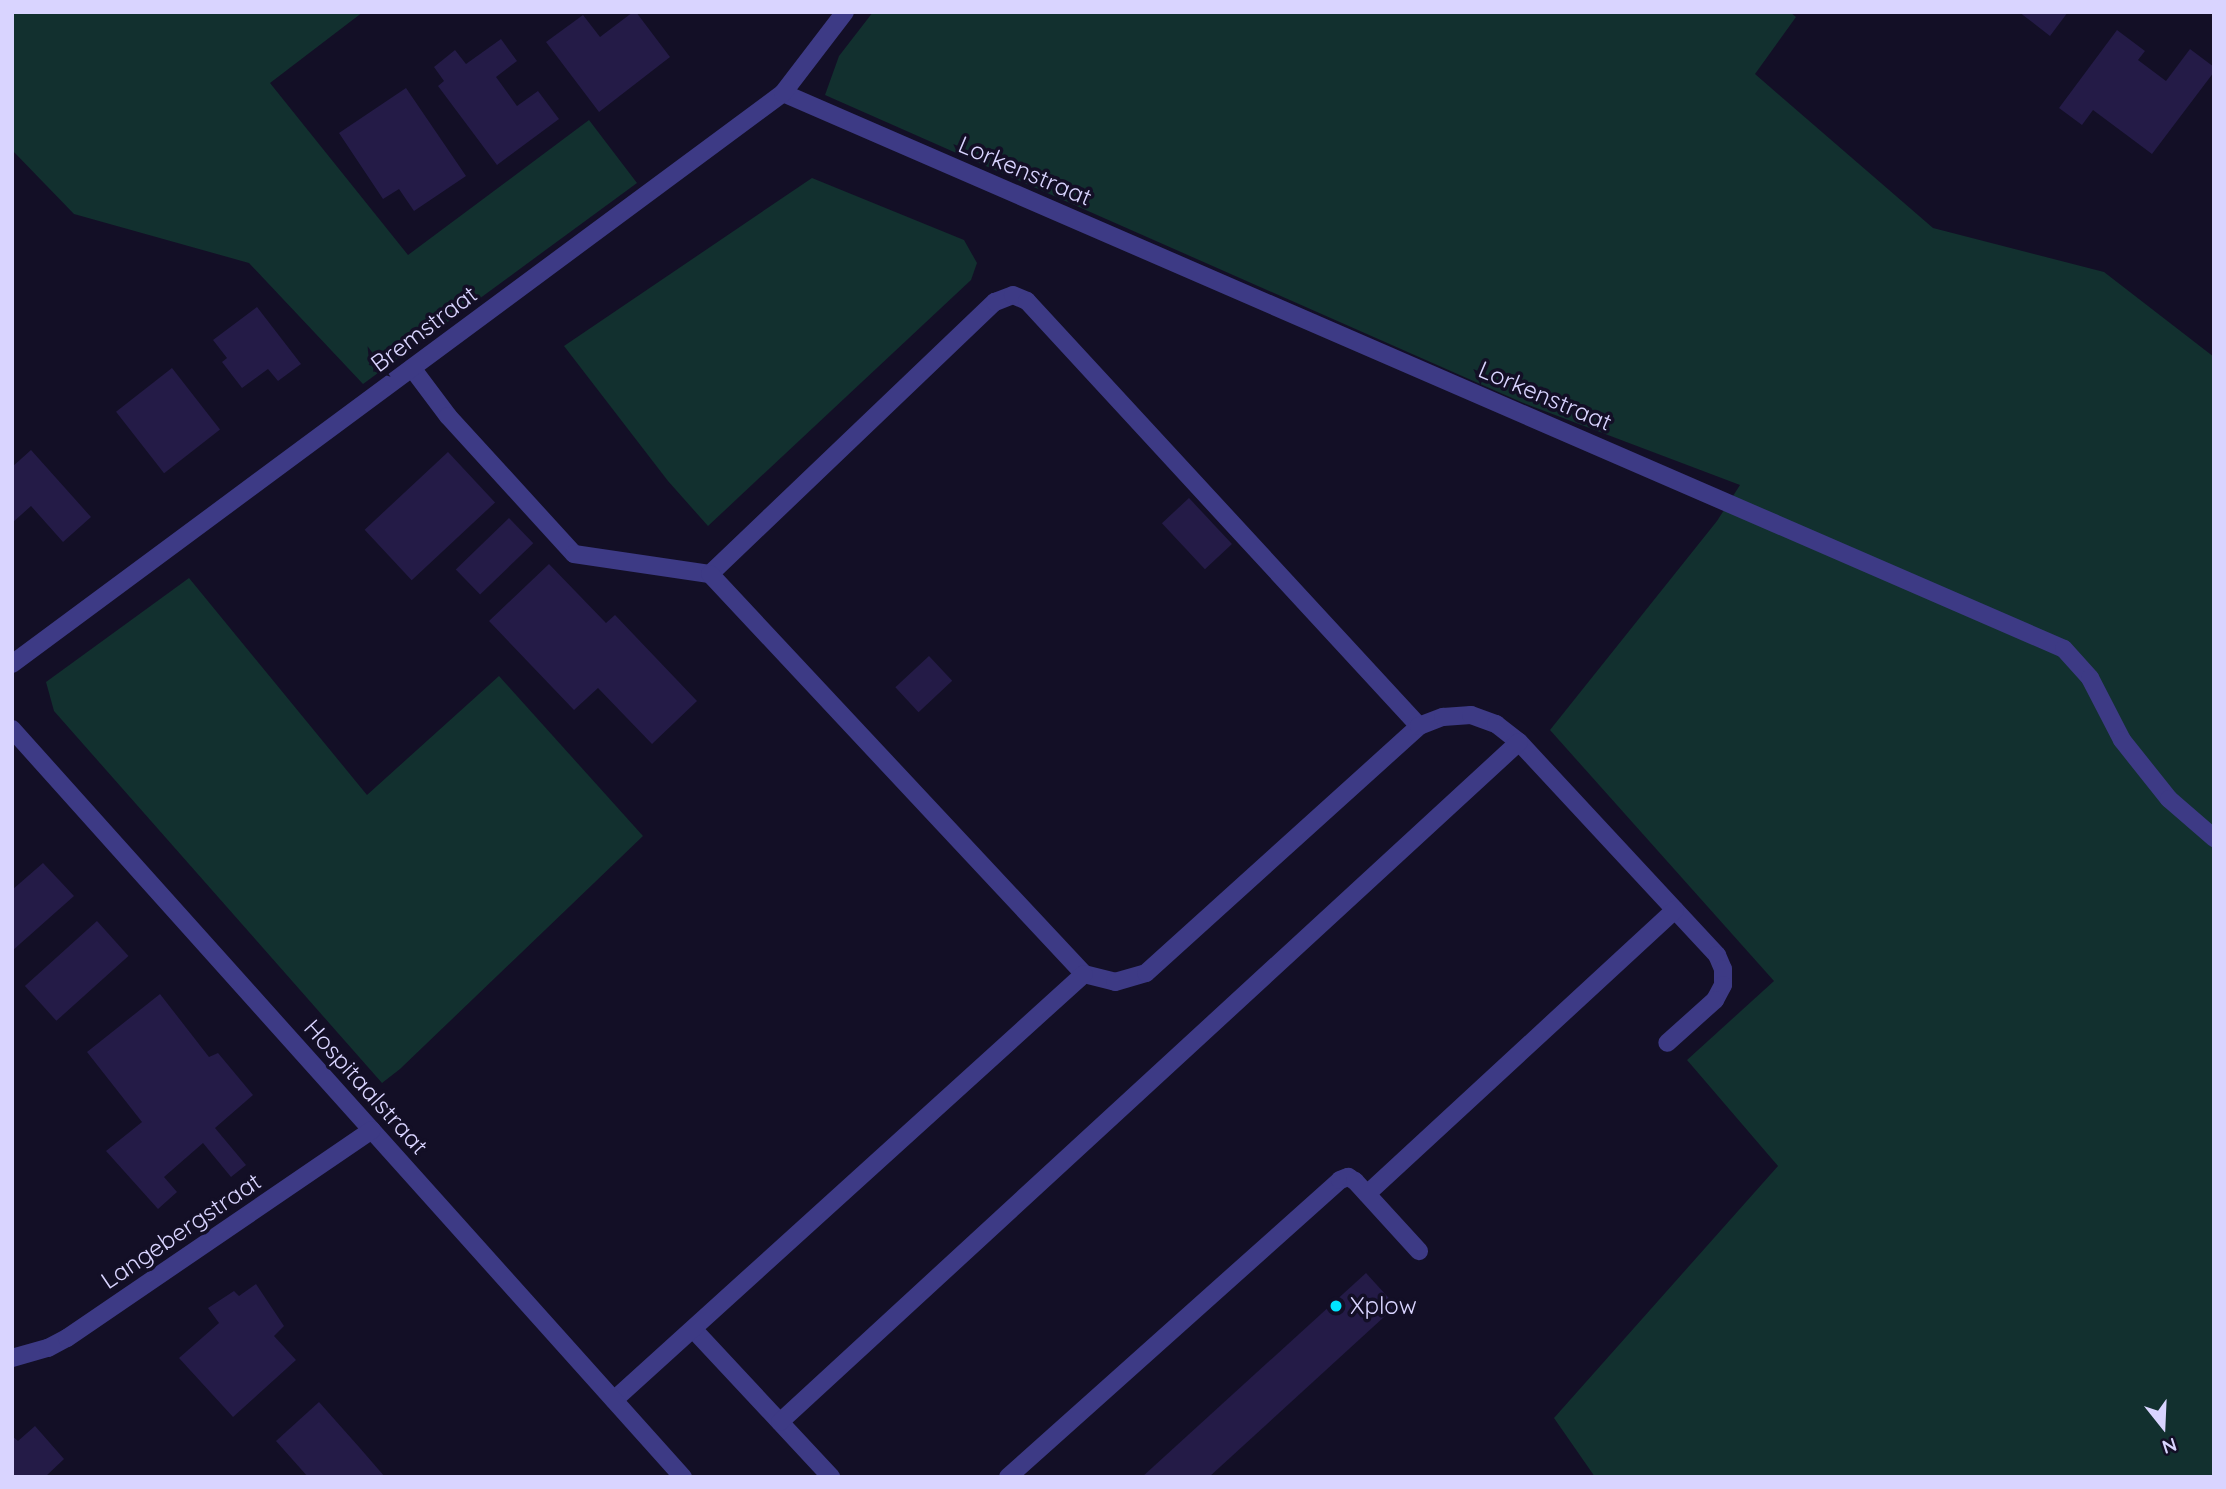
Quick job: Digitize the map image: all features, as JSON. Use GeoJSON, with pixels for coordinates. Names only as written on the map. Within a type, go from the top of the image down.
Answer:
{"type":"FeatureCollection","features":[{"type":"Feature","properties":{"kind":"street","name":"Bremstraat"},"geometry":{"type":"LineString","coordinates":[[12,664],[783,93],[845,12]]}},
{"type":"Feature","properties":{"kind":"street","name":"Lorkenstraat"},"geometry":{"type":"LineString","coordinates":[[783,93],[2064,649],[2090,678],[2122,740],[2169,799],[2214,838]]}},
{"type":"Feature","properties":{"kind":"street"},"geometry":{"type":"LineString","coordinates":[[710,574],[995,302],[1013,295],[1027,301],[1419,726]]}},
{"type":"Feature","properties":{"kind":"street"},"geometry":{"type":"LineString","coordinates":[[412,368],[448,416],[574,554],[710,574],[1084,974],[1115,982],[1146,973],[1419,726],[1443,717],[1471,715],[1496,724],[1519,742],[1717,955],[1723,969],[1723,985],[1715,1000],[1667,1043]]}},
{"type":"Feature","properties":{"kind":"street","name":"Hospitaalstraat"},"geometry":{"type":"LineString","coordinates":[[12,729],[683,1477]]}},
{"type":"Feature","properties":{"kind":"street"},"geometry":{"type":"LineString","coordinates":[[780,1422],[1519,742]]}},
{"type":"Feature","properties":{"kind":"street"},"geometry":{"type":"LineString","coordinates":[[1367,1194],[1675,910]]}},
{"type":"Feature","properties":{"kind":"street"},"geometry":{"type":"LineString","coordinates":[[614,1400],[1084,974]]}},
{"type":"Feature","properties":{"kind":"street","name":"Langebergstraat"},"geometry":{"type":"LineString","coordinates":[[12,1358],[48,1348],[67,1338],[372,1130]]}},
{"type":"Feature","properties":{"kind":"street"},"geometry":{"type":"LineString","coordinates":[[1008,1477],[1340,1180],[1348,1177],[1367,1194],[1419,1251]]}},
{"type":"Feature","properties":{"kind":"street"},"geometry":{"type":"LineString","coordinates":[[694,1330],[831,1477]]}},
{"type":"Feature","properties":{"kind":"green space"},"geometry":{"type":"Polygon","coordinates":[[[12,12],[363,12],[270,83],[408,255],[589,120],[637,183],[363,384],[249,263],[74,214],[12,150],[12,12]]]}},
{"type":"Feature","properties":{"kind":"green space"},"geometry":{"type":"Polygon","coordinates":[[[873,12],[1790,12],[1796,17],[1755,74],[1933,228],[2104,272],[2214,357],[2214,1477],[1595,1477],[1554,1418],[1778,1166],[1687,1060],[1774,981],[1550,730],[1717,521],[1740,485],[1521,402],[825,95],[839,56],[873,12]]]}},
{"type":"Feature","properties":{"kind":"green space"},"geometry":{"type":"Polygon","coordinates":[[[812,178],[964,240],[977,263],[971,280],[708,526],[668,481],[564,346],[812,178]]]}},
{"type":"Feature","properties":{"kind":"green space"},"geometry":{"type":"Polygon","coordinates":[[[189,578],[367,795],[499,676],[643,836],[400,1069],[382,1083],[54,711],[46,682],[189,578]]]}},
{"type":"Feature","properties":{"kind":"building"},"geometry":{"type":"Polygon","coordinates":[[[636,12],[670,57],[599,112],[546,42],[583,15],[600,37],[636,12]]]}},
{"type":"Feature","properties":{"kind":"building"},"geometry":{"type":"Polygon","coordinates":[[[2019,12],[2068,12],[2050,36],[2019,12]]]}},
{"type":"Feature","properties":{"kind":"building"},"geometry":{"type":"Polygon","coordinates":[[[2117,30],[2145,51],[2138,60],[2166,81],[2190,49],[2214,67],[2214,72],[2152,154],[2093,110],[2082,125],[2059,108],[2117,30]]]}},
{"type":"Feature","properties":{"kind":"building"},"geometry":{"type":"Polygon","coordinates":[[[501,39],[517,61],[496,77],[517,106],[538,91],[559,119],[497,165],[438,86],[444,81],[434,67],[455,50],[466,64],[501,39]]]}},
{"type":"Feature","properties":{"kind":"building"},"geometry":{"type":"Polygon","coordinates":[[[406,88],[466,176],[414,211],[399,189],[383,199],[339,133],[406,88]]]}},
{"type":"Feature","properties":{"kind":"building"},"geometry":{"type":"Polygon","coordinates":[[[257,307],[301,364],[278,381],[268,369],[242,388],[222,362],[227,358],[213,340],[257,307]]]}},
{"type":"Feature","properties":{"kind":"building"},"geometry":{"type":"Polygon","coordinates":[[[172,368],[220,429],[164,473],[116,412],[172,368]]]}},
{"type":"Feature","properties":{"kind":"building"},"geometry":{"type":"Polygon","coordinates":[[[31,450],[91,517],[63,542],[31,506],[12,523],[12,467],[31,450]]]}},
{"type":"Feature","properties":{"kind":"building"},"geometry":{"type":"Polygon","coordinates":[[[448,452],[495,502],[412,580],[365,530],[448,452]]]}},
{"type":"Feature","properties":{"kind":"building"},"geometry":{"type":"Polygon","coordinates":[[[1189,498],[1232,544],[1205,569],[1162,523],[1189,498]]]}},
{"type":"Feature","properties":{"kind":"building"},"geometry":{"type":"Polygon","coordinates":[[[509,518],[533,543],[480,595],[456,569],[509,518]]]}},
{"type":"Feature","properties":{"kind":"building"},"geometry":{"type":"Polygon","coordinates":[[[549,564],[606,623],[615,615],[697,701],[652,744],[598,688],[574,710],[489,621],[549,564]]]}},
{"type":"Feature","properties":{"kind":"building"},"geometry":{"type":"Polygon","coordinates":[[[929,656],[952,681],[919,712],[895,687],[929,656]]]}},
{"type":"Feature","properties":{"kind":"building"},"geometry":{"type":"Polygon","coordinates":[[[43,863],[74,896],[12,951],[12,890],[43,863]]]}},
{"type":"Feature","properties":{"kind":"building"},"geometry":{"type":"Polygon","coordinates":[[[97,921],[128,956],[56,1021],[25,986],[97,921]]]}},
{"type":"Feature","properties":{"kind":"building"},"geometry":{"type":"Polygon","coordinates":[[[160,994],[209,1057],[218,1053],[253,1095],[215,1128],[246,1165],[231,1177],[203,1143],[164,1177],[177,1192],[158,1209],[106,1151],[142,1122],[87,1052],[160,994]]]}},
{"type":"Feature","properties":{"kind":"building"},"geometry":{"type":"Polygon","coordinates":[[[1366,1273],[1396,1306],[1209,1477],[1142,1477],[1366,1273]]]}},
{"type":"Feature","properties":{"kind":"building"},"geometry":{"type":"Polygon","coordinates":[[[256,1284],[284,1326],[274,1336],[296,1360],[233,1417],[179,1358],[219,1323],[208,1308],[234,1291],[239,1296],[256,1284]]]}},
{"type":"Feature","properties":{"kind":"building"},"geometry":{"type":"Polygon","coordinates":[[[319,1402],[385,1477],[308,1477],[276,1441],[319,1402]]]}},
{"type":"Feature","properties":{"kind":"building"},"geometry":{"type":"Polygon","coordinates":[[[35,1426],[64,1459],[45,1477],[12,1477],[12,1436],[18,1441],[35,1426]]]}},
{"type":"Feature","properties":{"kind":"place","name":"Xplow"},"geometry":{"type":"Point","coordinates":[1336,1306]}}]}
